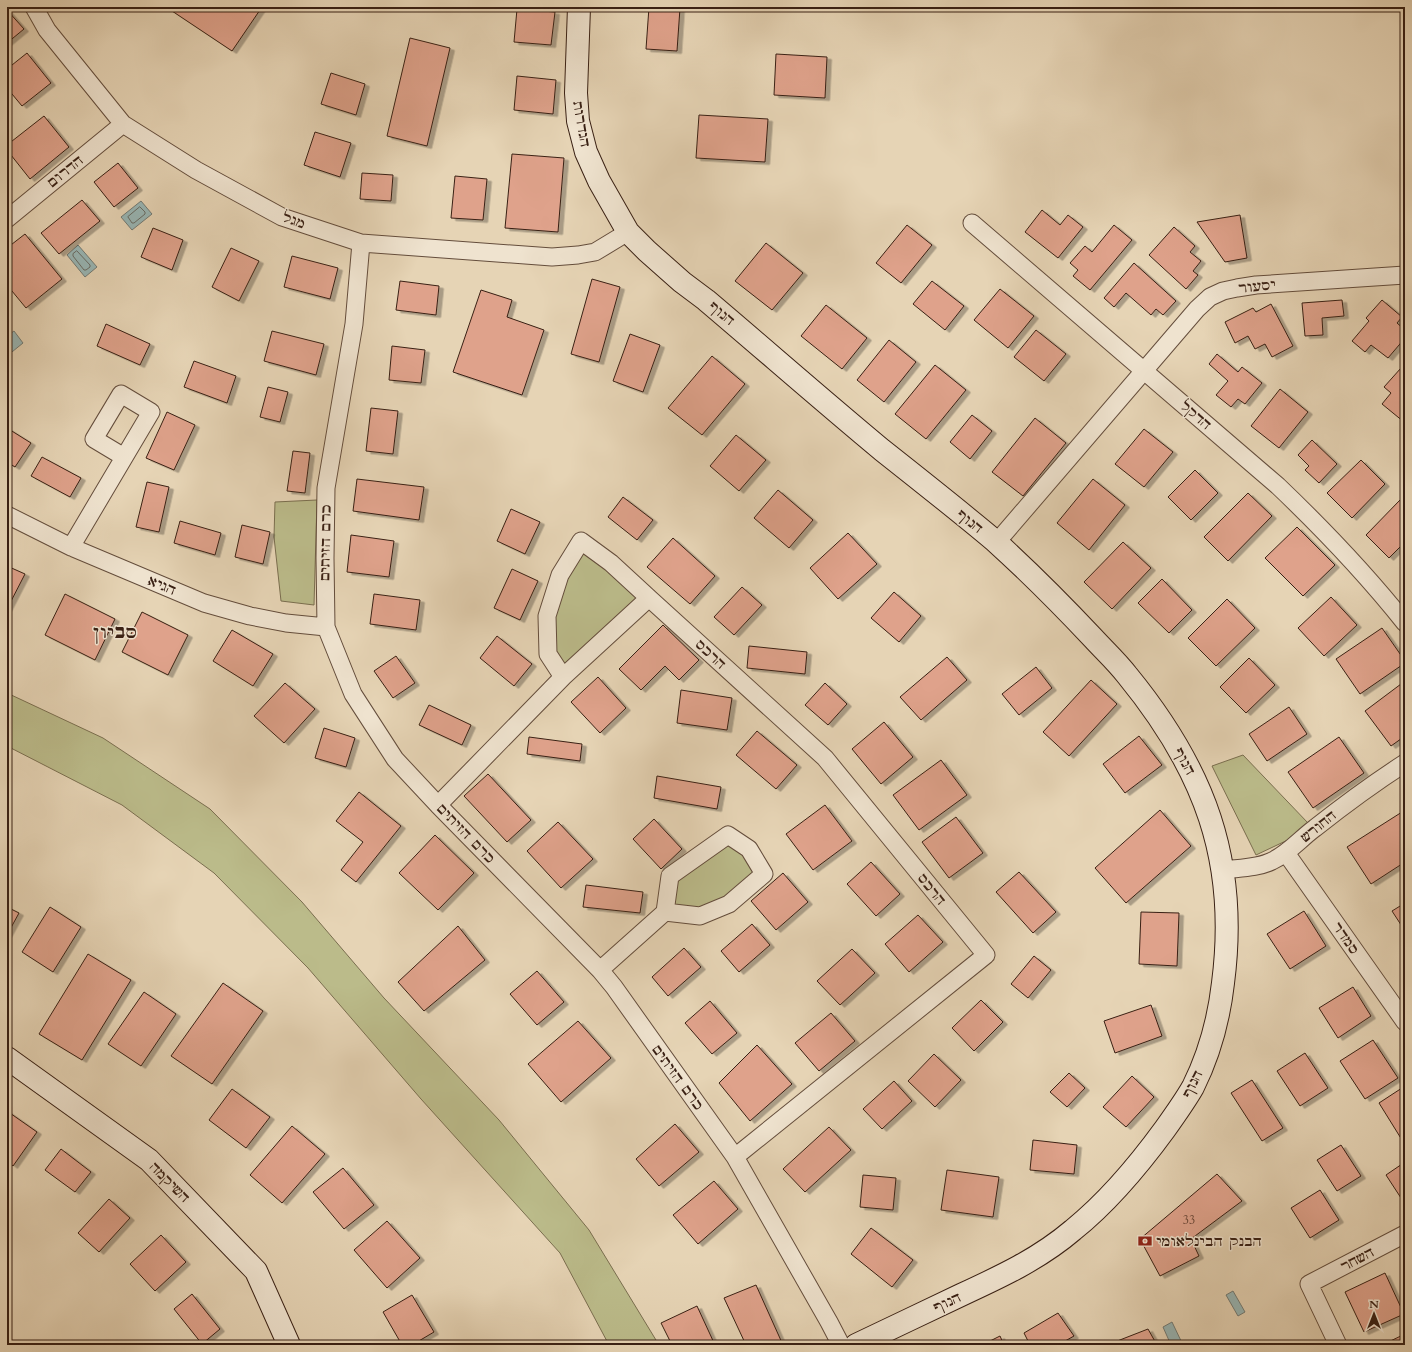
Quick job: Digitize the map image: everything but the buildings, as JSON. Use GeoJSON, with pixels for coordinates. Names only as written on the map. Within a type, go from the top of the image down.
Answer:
{"type":"FeatureCollection","features":[{"type":"Feature","properties":{"kind":"street","name":"מגל"},"geometry":{"type":"LineString","coordinates":[[34,7],[47,30],[123,124],[196,170],[282,217],[361,244],[552,257],[578,256],[595,252],[628,232]]}},
{"type":"Feature","properties":{"kind":"street","name":"הגדרות"},"geometry":{"type":"LineString","coordinates":[[579,7],[576,93],[578,121],[586,152],[599,181],[628,232]]}},
{"type":"Feature","properties":{"kind":"street","name":"הדרום"},"geometry":{"type":"LineString","coordinates":[[7,219],[123,124]]}},
{"type":"Feature","properties":{"kind":"street","name":"הדקל"},"geometry":{"type":"LineString","coordinates":[[972,223],[1300,506],[1363,572],[1405,622]]}},
{"type":"Feature","properties":{"kind":"street","name":"הנוף"},"geometry":{"type":"LineString","coordinates":[[628,232],[682,282],[706,300],[878,446],[996,543],[1074,617],[1127,674],[1166,726],[1189,767],[1205,801],[1216,835],[1224,870],[1227,908],[1226,959],[1222,996],[1212,1039],[1194,1086],[1177,1113],[1137,1167],[1102,1204],[1072,1232],[1037,1257],[1002,1276],[856,1345]]}},
{"type":"Feature","properties":{"kind":"street","name":"כרם הזיתים"},"geometry":{"type":"LineString","coordinates":[[361,244],[354,324],[326,488],[324,558],[326,627],[353,694],[395,759],[438,805],[600,970],[618,994],[736,1157],[841,1345]]}},
{"type":"Feature","properties":{"kind":"street","name":"יסעור"},"geometry":{"type":"LineString","coordinates":[[996,543],[1197,309],[1210,297],[1223,291],[1256,285],[1405,275]]}},
{"type":"Feature","properties":{"kind":"street"},"geometry":{"type":"LineString","coordinates":[[71,547],[124,457]]}},
{"type":"Feature","properties":{"kind":"street","name":"הגיא"},"geometry":{"type":"LineString","coordinates":[[7,515],[71,547],[204,603],[250,616],[286,623],[326,627]]}},
{"type":"Feature","properties":{"kind":"street","name":"הרכס"},"geometry":{"type":"LineString","coordinates":[[563,676],[548,654],[547,616],[560,575],[581,541],[611,563],[825,758],[986,955],[736,1157]]}},
{"type":"Feature","properties":{"kind":"street"},"geometry":{"type":"LineString","coordinates":[[438,805],[563,676],[649,598]]}},
{"type":"Feature","properties":{"kind":"street","name":"החורש"},"geometry":{"type":"LineString","coordinates":[[1224,870],[1246,868],[1270,862],[1286,853],[1313,829],[1351,800],[1405,763]]}},
{"type":"Feature","properties":{"kind":"street"},"geometry":{"type":"LineString","coordinates":[[600,970],[665,912],[670,876],[728,835],[749,849],[764,874],[729,904],[700,916],[665,912]]}},
{"type":"Feature","properties":{"kind":"street","name":"סמדר"},"geometry":{"type":"LineString","coordinates":[[1286,853],[1405,1022]]}},
{"type":"Feature","properties":{"kind":"street","name":"השיקמה"},"geometry":{"type":"LineString","coordinates":[[7,1058],[149,1160],[256,1271],[289,1345]]}},
{"type":"Feature","properties":{"kind":"street","name":"השחר"},"geometry":{"type":"LineString","coordinates":[[1338,1345],[1309,1284],[1405,1234]]}},
{"type":"Feature","properties":{"kind":"green space"},"geometry":{"type":"Polygon","coordinates":[[[317,500],[314,605],[281,601],[274,537],[275,502],[317,500]]]}},
{"type":"Feature","properties":{"kind":"green space"},"geometry":{"type":"Polygon","coordinates":[[[581,541],[649,598],[563,677],[548,654],[560,575],[581,541]]]}},
{"type":"Feature","properties":{"kind":"green space"},"geometry":{"type":"Polygon","coordinates":[[[7,693],[103,738],[210,809],[302,902],[384,998],[499,1120],[589,1230],[659,1345],[609,1345],[560,1253],[421,1099],[308,968],[214,873],[122,805],[7,746],[7,693]]]}},
{"type":"Feature","properties":{"kind":"green space"},"geometry":{"type":"Polygon","coordinates":[[[1243,755],[1308,823],[1292,838],[1256,855],[1212,766],[1243,755]]]}},
{"type":"Feature","properties":{"kind":"green space"},"geometry":{"type":"Polygon","coordinates":[[[728,835],[764,874],[729,904],[665,912],[670,876],[728,835]]]}},
{"type":"Feature","properties":{"kind":"water"},"geometry":{"type":"Polygon","coordinates":[[[141,201],[152,214],[132,230],[121,217],[141,201]]]}},
{"type":"Feature","properties":{"kind":"water"},"geometry":{"type":"Polygon","coordinates":[[[78,245],[97,267],[85,277],[67,255],[78,245]]]}},
{"type":"Feature","properties":{"kind":"water"},"geometry":{"type":"Polygon","coordinates":[[[14,331],[23,343],[7,356],[7,336],[14,331]]]}},
{"type":"Feature","properties":{"kind":"water"},"geometry":{"type":"Polygon","coordinates":[[[1233,1291],[1245,1312],[1238,1316],[1226,1295],[1233,1291]]]}},
{"type":"Feature","properties":{"kind":"water"},"geometry":{"type":"Polygon","coordinates":[[[1172,1322],[1183,1345],[1171,1345],[1163,1327],[1172,1322]]]}},
{"type":"Feature","properties":{"kind":"place","name":"הבנק הבינלאומי"},"geometry":{"type":"Point","coordinates":[1145,1241]}},
{"type":"Feature","properties":{"kind":"district","name":"סביון"},"geometry":{"type":"Point","coordinates":[115,632]}}]}
